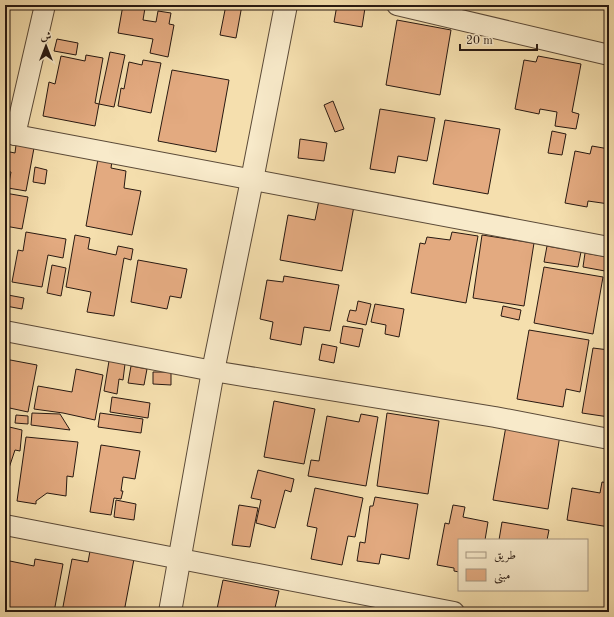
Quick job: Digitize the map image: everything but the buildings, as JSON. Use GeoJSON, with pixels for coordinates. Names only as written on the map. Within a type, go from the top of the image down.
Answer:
{"type":"FeatureCollection","features":[{"type":"Feature","properties":{"kind":"street"},"geometry":{"type":"LineString","coordinates":[[45,5],[10,134],[609,247]]}},
{"type":"Feature","properties":{"kind":"street"},"geometry":{"type":"LineString","coordinates":[[170,612],[213,371],[286,5]]}},
{"type":"Feature","properties":{"kind":"street"},"geometry":{"type":"LineString","coordinates":[[397,5],[609,55]]}},
{"type":"Feature","properties":{"kind":"street"},"geometry":{"type":"LineString","coordinates":[[5,331],[213,371],[494,417],[609,439]]}},
{"type":"Feature","properties":{"kind":"street"},"geometry":{"type":"LineString","coordinates":[[5,525],[454,612]]}}]}
